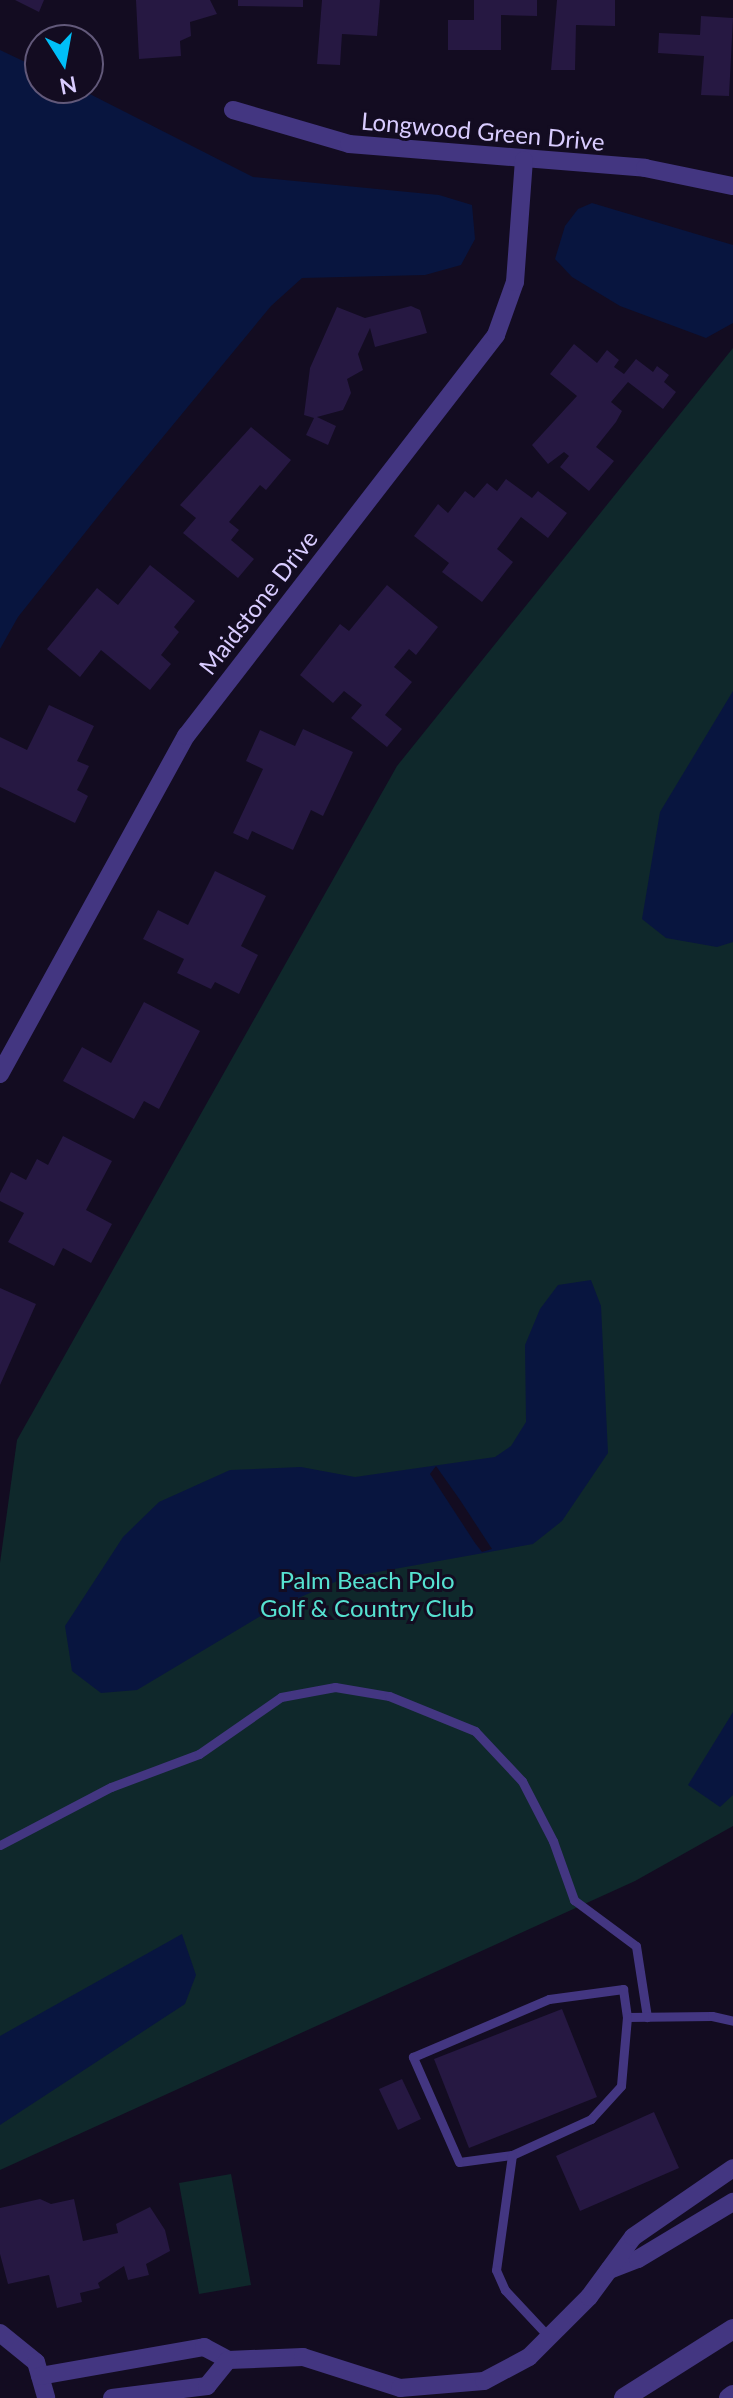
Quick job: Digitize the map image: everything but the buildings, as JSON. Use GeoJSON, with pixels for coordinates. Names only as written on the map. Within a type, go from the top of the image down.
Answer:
{"type":"FeatureCollection","features":[{"type":"Feature","properties":{"kind":"street","name":"Longwood Green Drive"},"geometry":{"type":"LineString","coordinates":[[233,110],[349,144],[645,168],[733,186]]}},
{"type":"Feature","properties":{"kind":"street","name":"Maidstone Drive"},"geometry":{"type":"LineString","coordinates":[[0,1074],[186,736],[496,335],[515,282],[524,160]]}},
{"type":"Feature","properties":{"kind":"street"},"geometry":{"type":"LineString","coordinates":[[40,2376],[204,2347],[228,2360],[303,2357],[400,2388],[429,2388],[484,2381],[529,2357],[609,2270],[633,2237],[733,2168]]}},
{"type":"Feature","properties":{"kind":"street"},"geometry":{"type":"LineString","coordinates":[[609,2270],[638,2259],[733,2202]]}},
{"type":"Feature","properties":{"kind":"street"},"geometry":{"type":"LineString","coordinates":[[624,2398],[733,2329]]}},
{"type":"Feature","properties":{"kind":"street"},"geometry":{"type":"LineString","coordinates":[[0,2333],[28,2353],[40,2376],[46,2398]]}},
{"type":"Feature","properties":{"kind":"street"},"geometry":{"type":"LineString","coordinates":[[112,2398],[207,2386],[228,2360]]}},
{"type":"Feature","properties":{"kind":"lane"},"geometry":{"type":"LineString","coordinates":[[0,1845],[111,1787],[199,1754],[281,1697],[335,1687],[389,1696],[475,1731],[522,1781],[553,1841],[574,1900],[636,1946],[647,2017]]}},
{"type":"Feature","properties":{"kind":"lane"},"geometry":{"type":"LineString","coordinates":[[623,1989],[627,2017],[621,2086],[591,2119],[512,2155],[459,2162],[413,2057],[549,1999],[623,1989]]}},
{"type":"Feature","properties":{"kind":"lane"},"geometry":{"type":"LineString","coordinates":[[627,2017],[712,2016],[733,2021]]}},
{"type":"Feature","properties":{"kind":"lane"},"geometry":{"type":"LineString","coordinates":[[512,2155],[496,2270],[505,2290],[549,2337]]}},
{"type":"Feature","properties":{"kind":"green space","name":"Palm Beach Polo Golf & Country Club"},"geometry":{"type":"Polygon","coordinates":[[[733,348],[733,1826],[635,1881],[0,2170],[0,1563],[17,1440],[397,766],[733,348]]]}},
{"type":"Feature","properties":{"kind":"green space"},"geometry":{"type":"Polygon","coordinates":[[[231,2174],[251,2285],[199,2294],[179,2183],[231,2174]]]}},
{"type":"Feature","properties":{"kind":"water"},"geometry":{"type":"Polygon","coordinates":[[[0,50],[24,61],[24,104],[104,104],[104,101],[253,177],[439,195],[472,205],[475,239],[461,265],[425,275],[302,278],[271,306],[18,617],[0,649],[0,50]]]}},
{"type":"Feature","properties":{"kind":"water"},"geometry":{"type":"Polygon","coordinates":[[[592,203],[733,245],[733,323],[706,338],[620,306],[572,277],[555,259],[565,226],[578,209],[592,203]]]}},
{"type":"Feature","properties":{"kind":"water"},"geometry":{"type":"Polygon","coordinates":[[[733,691],[733,942],[717,947],[666,938],[642,919],[660,812],[733,691]]]}},
{"type":"Feature","properties":{"kind":"water"},"geometry":{"type":"Polygon","coordinates":[[[591,1280],[601,1306],[608,1453],[562,1521],[533,1544],[344,1578],[269,1611],[137,1690],[101,1693],[72,1671],[65,1626],[123,1537],[159,1502],[230,1470],[301,1467],[355,1477],[495,1457],[511,1446],[526,1422],[525,1345],[540,1309],[558,1285],[591,1280]]]}},
{"type":"Feature","properties":{"kind":"water"},"geometry":{"type":"Polygon","coordinates":[[[733,1712],[733,1795],[720,1807],[688,1785],[733,1712]]]}},
{"type":"Feature","properties":{"kind":"water"},"geometry":{"type":"Polygon","coordinates":[[[182,1934],[196,1975],[185,2004],[0,2125],[0,2036],[182,1934]]]}},
{"type":"Feature","properties":{"kind":"pier"},"geometry":{"type":"Polygon","coordinates":[[[436,1466],[492,1549],[482,1552],[475,1543],[430,1474],[436,1466]]]}}]}
